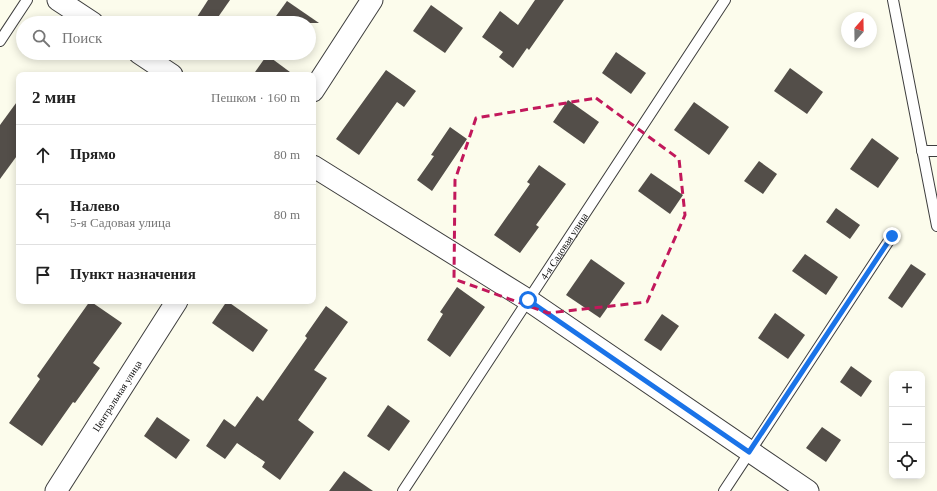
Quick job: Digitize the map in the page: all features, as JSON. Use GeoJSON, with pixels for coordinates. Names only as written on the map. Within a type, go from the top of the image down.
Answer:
{"type":"FeatureCollection","features":[{"type":"Feature","properties":{"kind":"street"},"geometry":{"type":"LineString","coordinates":[[58,0],[82,16]]}},
{"type":"Feature","properties":{"kind":"street"},"geometry":{"type":"LineString","coordinates":[[316,85],[372,0]]}},
{"type":"Feature","properties":{"kind":"street"},"geometry":{"type":"LineString","coordinates":[[150,60],[168,72]]}},
{"type":"Feature","properties":{"kind":"street"},"geometry":{"type":"LineString","coordinates":[[316,168],[528,300],[808,491]]}},
{"type":"Feature","properties":{"kind":"street","name":"Центральная улица"},"geometry":{"type":"LineString","coordinates":[[56,491],[175,304]]}},
{"type":"Feature","properties":{"kind":"lane"},"geometry":{"type":"LineString","coordinates":[[16,16],[27,0]]}},
{"type":"Feature","properties":{"kind":"lane","name":"4-я Садовая улица"},"geometry":{"type":"LineString","coordinates":[[403,491],[725,0]]}},
{"type":"Feature","properties":{"kind":"lane"},"geometry":{"type":"LineString","coordinates":[[893,0],[937,226]]}},
{"type":"Feature","properties":{"kind":"lane"},"geometry":{"type":"LineString","coordinates":[[0,40],[16,16]]}},
{"type":"Feature","properties":{"kind":"lane"},"geometry":{"type":"LineString","coordinates":[[922,151],[937,151]]}},
{"type":"Feature","properties":{"kind":"lane"},"geometry":{"type":"LineString","coordinates":[[724,491],[892,236]]}},
{"type":"Feature","properties":{"kind":"highlighted area"},"geometry":{"type":"Polygon","coordinates":[[[596,98],[679,159],[685,215],[647,302],[548,313],[454,279],[455,180],[476,118],[596,98]]]}},
{"type":"Feature","properties":{"kind":"building"},"geometry":{"type":"Polygon","coordinates":[[[208,0],[230,0],[219,16],[198,16],[208,0]]]}},
{"type":"Feature","properties":{"kind":"building"},"geometry":{"type":"Polygon","coordinates":[[[535,0],[564,0],[529,50],[527,48],[513,68],[499,57],[503,52],[482,37],[500,11],[518,25],[535,0]]]}},
{"type":"Feature","properties":{"kind":"building"},"geometry":{"type":"Polygon","coordinates":[[[287,1],[309,16],[276,16],[287,1]]]}},
{"type":"Feature","properties":{"kind":"building"},"geometry":{"type":"Polygon","coordinates":[[[431,5],[463,28],[445,53],[413,31],[431,5]]]}},
{"type":"Feature","properties":{"kind":"building"},"geometry":{"type":"Polygon","coordinates":[[[616,52],[646,73],[631,94],[602,73],[616,52]]]}},
{"type":"Feature","properties":{"kind":"building"},"geometry":{"type":"Polygon","coordinates":[[[264,60],[274,60],[290,72],[255,72],[264,60]]]}},
{"type":"Feature","properties":{"kind":"building"},"geometry":{"type":"Polygon","coordinates":[[[790,68],[823,92],[807,114],[774,91],[790,68]]]}},
{"type":"Feature","properties":{"kind":"building"},"geometry":{"type":"Polygon","coordinates":[[[386,70],[416,91],[404,107],[397,102],[359,155],[336,139],[386,70]]]}},
{"type":"Feature","properties":{"kind":"building"},"geometry":{"type":"Polygon","coordinates":[[[568,100],[599,122],[584,144],[553,122],[568,100]]]}},
{"type":"Feature","properties":{"kind":"building"},"geometry":{"type":"Polygon","coordinates":[[[694,102],[729,127],[709,155],[674,130],[694,102]]]}},
{"type":"Feature","properties":{"kind":"building"},"geometry":{"type":"Polygon","coordinates":[[[16,103],[16,157],[0,179],[0,125],[16,103]]]}},
{"type":"Feature","properties":{"kind":"building"},"geometry":{"type":"Polygon","coordinates":[[[450,127],[467,139],[432,191],[417,180],[434,156],[431,155],[450,127]]]}},
{"type":"Feature","properties":{"kind":"building"},"geometry":{"type":"Polygon","coordinates":[[[872,138],[899,158],[878,188],[850,169],[872,138]]]}},
{"type":"Feature","properties":{"kind":"building"},"geometry":{"type":"Polygon","coordinates":[[[759,161],[777,174],[763,194],[744,181],[759,161]]]}},
{"type":"Feature","properties":{"kind":"building"},"geometry":{"type":"Polygon","coordinates":[[[539,165],[566,184],[536,225],[539,227],[520,253],[494,235],[530,184],[527,182],[539,165]]]}},
{"type":"Feature","properties":{"kind":"building"},"geometry":{"type":"Polygon","coordinates":[[[651,173],[683,195],[670,214],[638,191],[651,173]]]}},
{"type":"Feature","properties":{"kind":"building"},"geometry":{"type":"Polygon","coordinates":[[[836,208],[860,225],[850,239],[826,222],[836,208]]]}},
{"type":"Feature","properties":{"kind":"building"},"geometry":{"type":"Polygon","coordinates":[[[805,254],[838,277],[826,295],[792,271],[805,254]]]}},
{"type":"Feature","properties":{"kind":"building"},"geometry":{"type":"Polygon","coordinates":[[[591,259],[625,283],[600,318],[566,295],[591,259]]]}},
{"type":"Feature","properties":{"kind":"building"},"geometry":{"type":"Polygon","coordinates":[[[911,264],[926,274],[902,308],[888,298],[911,264]]]}},
{"type":"Feature","properties":{"kind":"building"},"geometry":{"type":"Polygon","coordinates":[[[457,287],[485,307],[450,357],[427,340],[443,314],[440,312],[457,287]]]}},
{"type":"Feature","properties":{"kind":"building"},"geometry":{"type":"Polygon","coordinates":[[[88,304],[94,304],[122,323],[93,363],[100,368],[75,403],[73,402],[42,446],[9,423],[40,379],[37,376],[88,304]]]}},
{"type":"Feature","properties":{"kind":"building"},"geometry":{"type":"Polygon","coordinates":[[[225,304],[231,304],[268,330],[253,352],[212,323],[225,304]]]}},
{"type":"Feature","properties":{"kind":"building"},"geometry":{"type":"Polygon","coordinates":[[[326,306],[348,322],[314,370],[327,378],[298,420],[314,432],[280,480],[262,467],[265,462],[237,443],[225,459],[206,446],[224,419],[235,427],[257,396],[263,401],[307,338],[305,336],[326,306]]]}},
{"type":"Feature","properties":{"kind":"building"},"geometry":{"type":"Polygon","coordinates":[[[775,313],[805,335],[788,359],[758,338],[775,313]]]}},
{"type":"Feature","properties":{"kind":"building"},"geometry":{"type":"Polygon","coordinates":[[[662,314],[679,326],[661,351],[644,340],[662,314]]]}},
{"type":"Feature","properties":{"kind":"building"},"geometry":{"type":"Polygon","coordinates":[[[851,366],[872,381],[861,397],[840,382],[851,366]]]}},
{"type":"Feature","properties":{"kind":"building"},"geometry":{"type":"Polygon","coordinates":[[[388,405],[410,421],[389,451],[367,436],[388,405]]]}},
{"type":"Feature","properties":{"kind":"building"},"geometry":{"type":"Polygon","coordinates":[[[157,417],[190,440],[176,459],[144,436],[157,417]]]}},
{"type":"Feature","properties":{"kind":"building"},"geometry":{"type":"Polygon","coordinates":[[[822,427],[841,440],[826,462],[806,448],[822,427]]]}},
{"type":"Feature","properties":{"kind":"building"},"geometry":{"type":"Polygon","coordinates":[[[344,471],[373,491],[329,491],[344,471]]]}},
{"type":"Feature","properties":{"kind":"route"},"geometry":{"type":"LineString","coordinates":[[528,300],[749,452],[892,236]]}}]}
